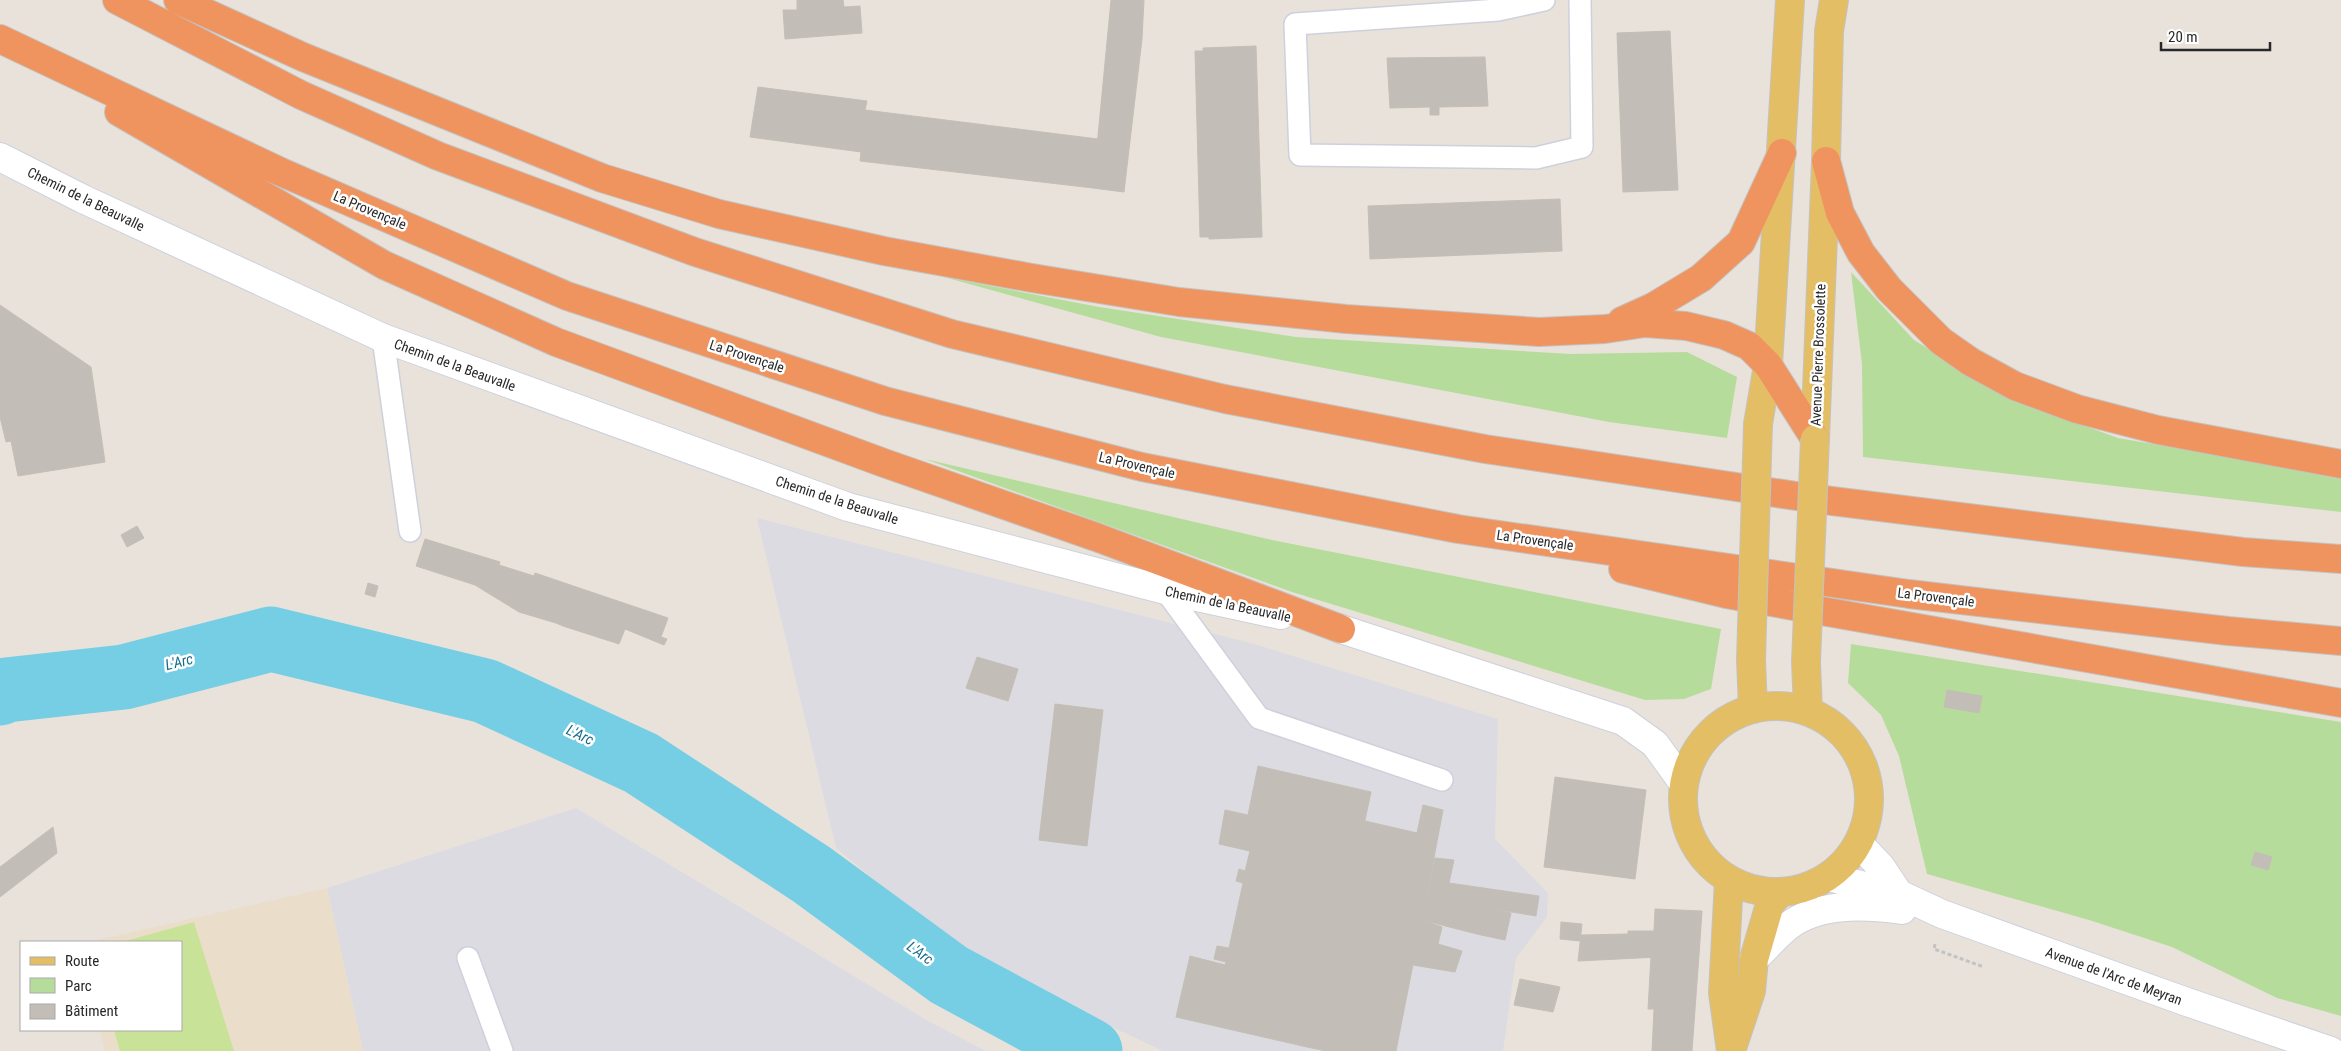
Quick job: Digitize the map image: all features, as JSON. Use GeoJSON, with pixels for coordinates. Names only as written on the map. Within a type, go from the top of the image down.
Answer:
{"type":"FeatureCollection","features":[{"type":"Feature","properties":{"kind":"highway"},"geometry":{"type":"LineString","coordinates":[[118,0],[301,95],[438,156],[695,252],[952,334],[1225,399],[1484,449],[1816,499],[2244,552],[2341,559]]}},
{"type":"Feature","properties":{"kind":"highway"},"geometry":{"type":"LineString","coordinates":[[178,0],[303,57],[602,178],[729,216],[884,251],[1178,302],[1455,328],[1539,332],[1605,329],[1645,323],[1686,326],[1724,335],[1749,346],[1768,365],[1815,439]]}},
{"type":"Feature","properties":{"kind":"highway"},"geometry":{"type":"LineString","coordinates":[[2,40],[159,137],[384,265],[547,338],[884,463],[1096,537],[1341,628]]}},
{"type":"Feature","properties":{"kind":"highway","name":"La Provençale"},"geometry":{"type":"LineString","coordinates":[[2,40],[281,172],[567,296],[885,402],[1142,467],[1458,529],[1909,594],[2228,631],[2341,640]]}},
{"type":"Feature","properties":{"kind":"highway"},"geometry":{"type":"LineString","coordinates":[[1605,329],[1653,306],[1701,278],[1741,242],[1782,153]]}},
{"type":"Feature","properties":{"kind":"highway"},"geometry":{"type":"LineString","coordinates":[[1826,161],[1840,214],[1861,253],[1889,289],[1941,341],[1971,362],[2015,386],[2077,409],[2158,430],[2341,464]]}},
{"type":"Feature","properties":{"kind":"highway"},"geometry":{"type":"LineString","coordinates":[[1458,529],[1726,594],[2341,703]]}},
{"type":"Feature","properties":{"kind":"main road"},"geometry":{"type":"LineString","coordinates":[[1752,709],[1751,660],[1758,424],[1768,365],[1790,0]]}},
{"type":"Feature","properties":{"kind":"main road","name":"Avenue Pierre Brossolette"},"geometry":{"type":"LineString","coordinates":[[1808,711],[1806,662],[1826,161],[1829,31],[1834,0]]}},
{"type":"Feature","properties":{"kind":"main road"},"geometry":{"type":"LineString","coordinates":[[1780,706],[1808,711],[1835,726],[1857,751],[1867,774],[1870,807],[1859,844],[1828,877],[1812,886],[1780,893],[1748,889],[1729,880],[1712,867],[1693,841],[1684,816],[1684,784],[1699,748],[1724,722],[1752,709],[1780,706]]}},
{"type":"Feature","properties":{"kind":"main road"},"geometry":{"type":"LineString","coordinates":[[1729,880],[1723,992],[1731,1050]]}},
{"type":"Feature","properties":{"kind":"main road"},"geometry":{"type":"LineString","coordinates":[[1731,1050],[1751,991],[1754,960],[1770,904],[1780,893]]}},
{"type":"Feature","properties":{"kind":"street","name":"Chemin de la Beauvalle"},"geometry":{"type":"LineString","coordinates":[[0,156],[82,199],[383,338],[848,507],[1165,590],[1341,628],[1623,721],[1655,744],[1684,784]]}},
{"type":"Feature","properties":{"kind":"street"},"geometry":{"type":"LineString","coordinates":[[1859,844],[1881,867],[1899,894]]}},
{"type":"Feature","properties":{"kind":"street","name":"Avenue de l'Arc de Meyran"},"geometry":{"type":"LineString","coordinates":[[1828,877],[1899,894],[1942,914],[2187,1002],[2331,1051]]}},
{"type":"Feature","properties":{"kind":"street"},"geometry":{"type":"LineString","coordinates":[[1754,960],[1788,926],[1819,911],[1866,905],[1942,914]]}},
{"type":"Feature","properties":{"kind":"lane"},"geometry":{"type":"LineString","coordinates":[[1544,0],[1498,10],[1295,24],[1300,155],[1536,158],[1582,147],[1580,0]]}},
{"type":"Feature","properties":{"kind":"lane"},"geometry":{"type":"LineString","coordinates":[[383,338],[410,531]]}},
{"type":"Feature","properties":{"kind":"lane"},"geometry":{"type":"LineString","coordinates":[[1165,590],[1259,718],[1442,780]]}},
{"type":"Feature","properties":{"kind":"lane"},"geometry":{"type":"LineString","coordinates":[[468,958],[502,1051]]}},
{"type":"Feature","properties":{"kind":"shaded area"},"geometry":{"type":"Polygon","coordinates":[[[757,518],[1254,644],[1498,719],[1495,839],[1548,893],[1547,917],[1516,958],[1503,1051],[1163,1051],[972,961],[836,848],[757,518]]]}},
{"type":"Feature","properties":{"kind":"shaded area"},"geometry":{"type":"Polygon","coordinates":[[[576,808],[928,1021],[986,1051],[363,1051],[327,888],[576,808]]]}},
{"type":"Feature","properties":{"kind":"shaded area"},"geometry":{"type":"Polygon","coordinates":[[[327,888],[363,1051],[105,1051],[100,1031],[182,1031],[182,941],[92,941],[327,888]]]}},
{"type":"Feature","properties":{"kind":"green space"},"geometry":{"type":"Polygon","coordinates":[[[1851,272],[1914,340],[2006,397],[2118,438],[2341,477],[2341,512],[1863,457],[1862,364],[1851,272]]]}},
{"type":"Feature","properties":{"kind":"green space"},"geometry":{"type":"Polygon","coordinates":[[[944,277],[1099,307],[1296,337],[1570,354],[1687,352],[1737,377],[1727,438],[1609,422],[1161,337],[944,277]]]}},
{"type":"Feature","properties":{"kind":"green space"},"geometry":{"type":"Polygon","coordinates":[[[925,459],[1272,540],[1721,629],[1711,689],[1684,699],[1645,700],[1292,592],[925,459]]]}},
{"type":"Feature","properties":{"kind":"green space"},"geometry":{"type":"Polygon","coordinates":[[[1851,644],[2341,722],[2341,1016],[2277,998],[2172,947],[2089,920],[1927,874],[1899,756],[1881,715],[1848,683],[1851,644]]]}},
{"type":"Feature","properties":{"kind":"green space"},"geometry":{"type":"Polygon","coordinates":[[[194,922],[234,1051],[120,1051],[114,1031],[182,1031],[182,941],[126,941],[194,922]]]}},
{"type":"Feature","properties":{"kind":"building"},"geometry":{"type":"Polygon","coordinates":[[[797,0],[843,0],[844,7],[860,6],[862,33],[785,39],[783,10],[797,10],[797,0]]]}},
{"type":"Feature","properties":{"kind":"building"},"geometry":{"type":"Polygon","coordinates":[[[1111,0],[1144,0],[1142,39],[1124,192],[1093,188],[1111,0]]]}},
{"type":"Feature","properties":{"kind":"building"},"geometry":{"type":"Polygon","coordinates":[[[1670,31],[1678,190],[1623,192],[1617,33],[1670,31]]]}},
{"type":"Feature","properties":{"kind":"building"},"geometry":{"type":"Polygon","coordinates":[[[1256,46],[1262,237],[1209,239],[1209,237],[1200,237],[1195,51],[1203,51],[1203,48],[1256,46]]]}},
{"type":"Feature","properties":{"kind":"building"},"geometry":{"type":"Polygon","coordinates":[[[1485,57],[1488,106],[1439,107],[1439,115],[1430,115],[1430,107],[1390,108],[1387,58],[1485,57]]]}},
{"type":"Feature","properties":{"kind":"building"},"geometry":{"type":"Polygon","coordinates":[[[758,87],[867,101],[865,110],[1098,139],[1093,188],[860,161],[861,152],[750,137],[758,87]]]}},
{"type":"Feature","properties":{"kind":"building"},"geometry":{"type":"Polygon","coordinates":[[[1560,199],[1562,251],[1370,259],[1368,206],[1560,199]]]}},
{"type":"Feature","properties":{"kind":"building"},"geometry":{"type":"Polygon","coordinates":[[[0,305],[91,367],[105,462],[18,476],[11,441],[6,442],[0,417],[0,305]]]}},
{"type":"Feature","properties":{"kind":"building"},"geometry":{"type":"Polygon","coordinates":[[[137,526],[144,538],[127,547],[121,535],[137,526]]]}},
{"type":"Feature","properties":{"kind":"building"},"geometry":{"type":"Polygon","coordinates":[[[425,539],[500,562],[499,565],[534,576],[535,573],[668,618],[661,637],[667,639],[664,645],[625,629],[619,644],[563,626],[570,607],[562,604],[556,623],[519,612],[475,585],[416,566],[425,539]]]}},
{"type":"Feature","properties":{"kind":"building"},"geometry":{"type":"Polygon","coordinates":[[[368,583],[378,586],[375,597],[365,594],[368,583]]]}},
{"type":"Feature","properties":{"kind":"building"},"geometry":{"type":"Polygon","coordinates":[[[562,604],[570,607],[563,626],[556,623],[562,604]]]}},
{"type":"Feature","properties":{"kind":"building"},"geometry":{"type":"Polygon","coordinates":[[[977,657],[1018,669],[1008,701],[966,688],[977,657]]]}},
{"type":"Feature","properties":{"kind":"building"},"geometry":{"type":"Polygon","coordinates":[[[1947,690],[1982,696],[1979,713],[1944,707],[1947,690]]]}},
{"type":"Feature","properties":{"kind":"building"},"geometry":{"type":"Polygon","coordinates":[[[1055,704],[1103,710],[1087,846],[1039,840],[1055,704]]]}},
{"type":"Feature","properties":{"kind":"building"},"geometry":{"type":"Polygon","coordinates":[[[1258,766],[1371,792],[1359,848],[1433,863],[1405,1005],[1321,986],[1307,1047],[1176,1017],[1190,956],[1225,965],[1226,962],[1214,959],[1217,946],[1229,948],[1243,883],[1236,881],[1239,869],[1245,871],[1250,851],[1219,844],[1225,810],[1248,815],[1258,766]]]}},
{"type":"Feature","properties":{"kind":"building"},"geometry":{"type":"Polygon","coordinates":[[[1555,777],[1646,790],[1635,879],[1544,867],[1555,777]]]}},
{"type":"Feature","properties":{"kind":"building"},"geometry":{"type":"Polygon","coordinates":[[[1423,805],[1443,810],[1433,863],[1359,848],[1365,821],[1417,833],[1423,805]]]}},
{"type":"Feature","properties":{"kind":"building"},"geometry":{"type":"Polygon","coordinates":[[[53,827],[57,853],[0,897],[0,867],[53,827]]]}},
{"type":"Feature","properties":{"kind":"building"},"geometry":{"type":"Polygon","coordinates":[[[2255,852],[2272,857],[2268,870],[2251,865],[2255,852]]]}},
{"type":"Feature","properties":{"kind":"building"},"geometry":{"type":"Polygon","coordinates":[[[1435,858],[1454,860],[1449,883],[1511,892],[1506,911],[1487,908],[1481,935],[1422,920],[1435,858]]]}},
{"type":"Feature","properties":{"kind":"building"},"geometry":{"type":"Polygon","coordinates":[[[1511,892],[1539,896],[1536,916],[1506,911],[1511,892]]]}},
{"type":"Feature","properties":{"kind":"building"},"geometry":{"type":"Polygon","coordinates":[[[1487,908],[1511,913],[1505,940],[1481,935],[1487,908]]]}},
{"type":"Feature","properties":{"kind":"building"},"geometry":{"type":"Polygon","coordinates":[[[1655,909],[1702,911],[1699,955],[1578,961],[1581,935],[1628,934],[1628,931],[1654,931],[1655,909]]]}},
{"type":"Feature","properties":{"kind":"building"},"geometry":{"type":"Polygon","coordinates":[[[1422,920],[1442,927],[1438,944],[1462,951],[1455,972],[1413,965],[1422,920]]]}},
{"type":"Feature","properties":{"kind":"building"},"geometry":{"type":"Polygon","coordinates":[[[1561,922],[1582,924],[1580,941],[1560,939],[1561,922]]]}},
{"type":"Feature","properties":{"kind":"building"},"geometry":{"type":"Polygon","coordinates":[[[1699,955],[1692,1051],[1652,1051],[1654,1009],[1648,1009],[1651,957],[1699,955]]]}},
{"type":"Feature","properties":{"kind":"building"},"geometry":{"type":"Polygon","coordinates":[[[1520,979],[1560,987],[1553,1012],[1514,1005],[1520,979]]]}},
{"type":"Feature","properties":{"kind":"building"},"geometry":{"type":"Polygon","coordinates":[[[1321,986],[1405,1005],[1396,1051],[1326,1051],[1307,1047],[1321,986]]]}},
{"type":"Feature","properties":{"kind":"waterway","name":"L'Arc"},"geometry":{"type":"LineString","coordinates":[[0,693],[6,690],[124,677],[271,639],[485,691],[641,763],[811,874],[949,975],[1090,1051]]}}]}
